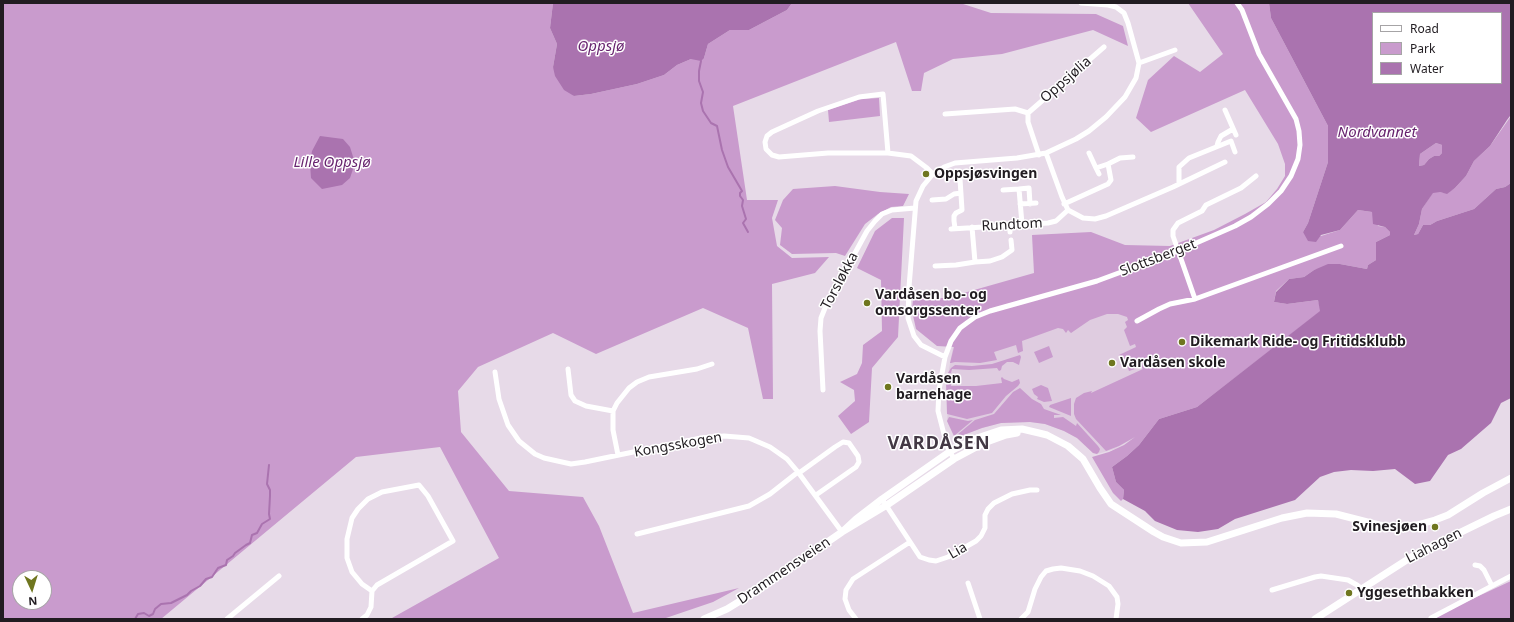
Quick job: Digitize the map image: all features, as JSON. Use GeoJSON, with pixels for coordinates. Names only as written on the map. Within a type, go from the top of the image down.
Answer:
{"type":"FeatureCollection","features":[{"type":"Feature","properties":{"kind":"main road","name":"Drammensveien"},"geometry":{"type":"LineString","coordinates":[[704,619],[727,609],[758,590],[884,502],[949,452],[974,439],[1001,430],[1022,429],[1047,435],[1059,440],[1077,452],[1083,459],[1106,497],[1116,507],[1163,537],[1185,543],[1207,542],[1276,520],[1307,513],[1336,514],[1393,526],[1417,525],[1448,515],[1511,478]]}},
{"type":"Feature","properties":{"kind":"main road","name":"Drammensveien"},"geometry":{"type":"LineString","coordinates":[[884,502],[984,442],[1030,431]]}},
{"type":"Feature","properties":{"kind":"main road","name":"Liahagen"},"geometry":{"type":"LineString","coordinates":[[1315,619],[1416,554],[1511,509]]}},
{"type":"Feature","properties":{"kind":"street"},"geometry":{"type":"LineString","coordinates":[[945,357],[921,345],[914,336],[908,318],[916,201],[923,186],[933,174],[944,167],[955,163],[1039,155],[1046,153],[1076,139],[1089,131],[1126,97],[1136,78],[1139,63],[1124,13],[1116,7],[1108,5],[1081,3]]}},
{"type":"Feature","properties":{"kind":"street","name":"Slottsberget"},"geometry":{"type":"LineString","coordinates":[[954,459],[949,452],[938,411],[939,390],[945,357],[951,341],[960,328],[975,318],[1008,305],[1097,282],[1178,251],[1235,226],[1251,217],[1268,204],[1281,191],[1298,159],[1300,145],[1299,131],[1296,119],[1259,54],[1242,10],[1237,3]]}},
{"type":"Feature","properties":{"kind":"street","name":"Oppsjølia"},"geometry":{"type":"LineString","coordinates":[[1039,155],[1028,122],[1028,114],[1104,47]]}},
{"type":"Feature","properties":{"kind":"street"},"geometry":{"type":"LineString","coordinates":[[1139,63],[1175,50]]}},
{"type":"Feature","properties":{"kind":"street"},"geometry":{"type":"LineString","coordinates":[[888,153],[883,94],[859,96],[818,112],[772,132],[767,136],[765,142],[766,150],[779,158],[828,153],[888,153],[911,156],[933,174]]}},
{"type":"Feature","properties":{"kind":"street","name":"Oppsjølia"},"geometry":{"type":"LineString","coordinates":[[945,114],[1015,109],[1028,114]]}},
{"type":"Feature","properties":{"kind":"street"},"geometry":{"type":"LineString","coordinates":[[1218,146],[1221,136],[1234,132],[1225,110]]}},
{"type":"Feature","properties":{"kind":"street"},"geometry":{"type":"LineString","coordinates":[[1179,184],[1179,167],[1189,158],[1231,141],[1235,152]]}},
{"type":"Feature","properties":{"kind":"street"},"geometry":{"type":"LineString","coordinates":[[1046,153],[1064,204],[1068,210],[1083,218],[1095,219],[1106,216],[1179,184],[1225,162]]}},
{"type":"Feature","properties":{"kind":"street"},"geometry":{"type":"LineString","coordinates":[[1089,153],[1099,174]]}},
{"type":"Feature","properties":{"kind":"street"},"geometry":{"type":"LineString","coordinates":[[1096,168],[1120,158],[1133,156]]}},
{"type":"Feature","properties":{"kind":"street"},"geometry":{"type":"LineString","coordinates":[[1064,204],[1108,184],[1111,180],[1108,164]]}},
{"type":"Feature","properties":{"kind":"street"},"geometry":{"type":"LineString","coordinates":[[1195,299],[1173,236],[1173,230],[1178,223],[1202,211],[1206,205],[1241,188],[1256,176]]}},
{"type":"Feature","properties":{"kind":"street"},"geometry":{"type":"LineString","coordinates":[[932,200],[946,199],[954,194],[961,193],[960,179]]}},
{"type":"Feature","properties":{"kind":"street"},"geometry":{"type":"LineString","coordinates":[[1003,190],[1029,188],[1030,204]]}},
{"type":"Feature","properties":{"kind":"street"},"geometry":{"type":"LineString","coordinates":[[1019,189],[1022,224]]}},
{"type":"Feature","properties":{"kind":"street","name":"Rundtom"},"geometry":{"type":"LineString","coordinates":[[961,193],[962,210],[954,216],[953,228],[1048,223],[1056,221],[1068,210]]}},
{"type":"Feature","properties":{"kind":"street"},"geometry":{"type":"LineString","coordinates":[[1020,204],[1036,203]]}},
{"type":"Feature","properties":{"kind":"street","name":"Torsløkka"},"geometry":{"type":"LineString","coordinates":[[823,390],[820,335],[821,318],[825,308],[874,221],[882,214],[892,210],[915,208]]}},
{"type":"Feature","properties":{"kind":"street"},"geometry":{"type":"LineString","coordinates":[[1010,225],[1010,232]]}},
{"type":"Feature","properties":{"kind":"street"},"geometry":{"type":"LineString","coordinates":[[972,227],[976,262]]}},
{"type":"Feature","properties":{"kind":"street"},"geometry":{"type":"LineString","coordinates":[[935,266],[990,261],[1012,250],[1011,240]]}},
{"type":"Feature","properties":{"kind":"street"},"geometry":{"type":"LineString","coordinates":[[1137,321],[1164,306],[1195,299],[1341,246]]}},
{"type":"Feature","properties":{"kind":"street"},"geometry":{"type":"LineString","coordinates":[[568,369],[571,395],[576,401],[586,406],[613,411],[622,396],[637,382],[649,378],[697,369],[712,364]]}},
{"type":"Feature","properties":{"kind":"street","name":"Kongsskogen"},"geometry":{"type":"LineString","coordinates":[[495,372],[499,399],[508,426],[519,441],[535,454],[557,462],[571,464],[618,456],[701,438],[730,436],[749,438],[770,447],[787,459],[799,472],[842,532]]}},
{"type":"Feature","properties":{"kind":"street","name":"Kongsskogen"},"geometry":{"type":"LineString","coordinates":[[613,411],[613,430],[618,456]]}},
{"type":"Feature","properties":{"kind":"street"},"geometry":{"type":"LineString","coordinates":[[637,534],[749,506],[770,494],[835,447],[843,442],[848,443],[858,456],[859,462],[856,468],[816,495]]}},
{"type":"Feature","properties":{"kind":"street"},"geometry":{"type":"LineString","coordinates":[[362,619],[367,615],[371,607],[372,591],[377,585],[453,541],[428,496],[419,485],[382,492],[368,499],[358,509],[352,518],[347,539],[347,558],[352,572],[362,584],[372,591]]}},
{"type":"Feature","properties":{"kind":"street","name":"Lia"},"geometry":{"type":"LineString","coordinates":[[884,502],[894,514],[920,556],[936,561],[948,558],[976,541],[981,536],[985,528],[985,515],[994,503],[1012,494],[1037,490]]}},
{"type":"Feature","properties":{"kind":"street"},"geometry":{"type":"LineString","coordinates":[[856,619],[849,610],[846,599],[846,590],[853,580],[910,542]]}},
{"type":"Feature","properties":{"kind":"street"},"geometry":{"type":"LineString","coordinates":[[1474,565],[1480,566],[1484,570],[1492,586]]}},
{"type":"Feature","properties":{"kind":"street"},"geometry":{"type":"LineString","coordinates":[[1021,619],[1028,612],[1035,589],[1041,577],[1046,571],[1053,568],[1080,571],[1093,576],[1109,586],[1117,597],[1118,604],[1116,619]]}},
{"type":"Feature","properties":{"kind":"street"},"geometry":{"type":"LineString","coordinates":[[227,619],[279,576]]}},
{"type":"Feature","properties":{"kind":"street"},"geometry":{"type":"LineString","coordinates":[[1272,590],[1321,576],[1348,580],[1358,585],[1362,589]]}},
{"type":"Feature","properties":{"kind":"street"},"geometry":{"type":"LineString","coordinates":[[1431,618],[1511,576]]}},
{"type":"Feature","properties":{"kind":"street"},"geometry":{"type":"LineString","coordinates":[[968,583],[980,619]]}},
{"type":"Feature","properties":{"kind":"shaded area"},"geometry":{"type":"Polygon","coordinates":[[[1123,302],[1162,412],[1136,437],[1115,449],[1097,454],[1093,453],[1077,438],[1064,431],[1045,424],[1030,422],[1001,423],[961,436],[955,437],[953,435],[947,421],[948,409],[946,386],[953,347],[957,337],[1123,302]]]}},
{"type":"Feature","properties":{"kind":"green space"},"geometry":{"type":"Polygon","coordinates":[[[3,3],[553,3],[550,28],[557,44],[553,67],[574,96],[591,94],[637,84],[664,75],[677,65],[691,59],[704,58],[708,44],[730,30],[749,30],[787,10],[792,3],[960,3],[991,13],[1096,14],[1123,26],[1128,46],[1093,30],[1002,54],[953,59],[924,73],[921,91],[912,91],[896,42],[733,106],[747,200],[778,200],[772,218],[777,246],[792,258],[829,257],[815,273],[772,284],[773,399],[763,399],[748,328],[703,308],[596,354],[553,333],[478,367],[458,391],[461,432],[509,491],[583,497],[599,526],[633,613],[739,588],[713,602],[663,619],[393,619],[392,618],[499,558],[440,447],[356,457],[161,619],[3,619],[3,3]]]}},
{"type":"Feature","properties":{"kind":"green space"},"geometry":{"type":"Polygon","coordinates":[[[1188,3],[1269,3],[1271,18],[1328,126],[1328,162],[1308,223],[1303,232],[1321,236],[1340,230],[1358,210],[1372,212],[1378,226],[1385,227],[1390,232],[1390,235],[1376,242],[1376,260],[1368,265],[1367,269],[1340,264],[1314,270],[1304,277],[1289,279],[1276,291],[1274,302],[1287,304],[1318,300],[1321,311],[1197,407],[1159,419],[1139,445],[1112,467],[1116,482],[1124,490],[1123,499],[1121,501],[1113,493],[1092,457],[1109,452],[1124,445],[1135,437],[1106,451],[1076,419],[1074,414],[1074,404],[1076,398],[1084,393],[1092,391],[1091,393],[1143,369],[1141,367],[1129,371],[1125,360],[1121,361],[1119,355],[1136,347],[1135,344],[1130,346],[1124,330],[1127,327],[1125,322],[1128,320],[1127,317],[1118,314],[1107,314],[1090,320],[1071,333],[1068,330],[1066,333],[1063,329],[1058,328],[1022,341],[1023,351],[1018,353],[1016,345],[994,352],[997,360],[980,363],[950,363],[954,347],[937,346],[916,329],[912,311],[913,298],[946,298],[1034,273],[1032,235],[1091,232],[1125,245],[1170,246],[1214,230],[1266,202],[1277,189],[1285,176],[1285,164],[1278,144],[1245,90],[1151,132],[1136,118],[1148,80],[1174,56],[1200,72],[1223,54],[1188,3]]]}},
{"type":"Feature","properties":{"kind":"green space"},"geometry":{"type":"Polygon","coordinates":[[[879,98],[880,116],[829,122],[828,110],[861,99],[879,98]]]}},
{"type":"Feature","properties":{"kind":"green space"},"geometry":{"type":"Polygon","coordinates":[[[1511,116],[1511,183],[1505,187],[1496,189],[1474,209],[1437,221],[1430,225],[1423,225],[1418,234],[1414,235],[1419,224],[1422,209],[1433,192],[1447,193],[1455,188],[1466,176],[1474,161],[1490,146],[1511,116]]]}},
{"type":"Feature","properties":{"kind":"green space"},"geometry":{"type":"Polygon","coordinates":[[[1436,143],[1442,145],[1442,153],[1439,156],[1434,156],[1429,159],[1424,165],[1419,166],[1420,154],[1436,143]]]}},
{"type":"Feature","properties":{"kind":"green space"},"geometry":{"type":"Polygon","coordinates":[[[835,186],[909,194],[903,206],[891,207],[878,214],[865,224],[845,256],[836,253],[792,254],[780,245],[782,228],[775,220],[783,200],[793,189],[835,186]]]}},
{"type":"Feature","properties":{"kind":"green space"},"geometry":{"type":"Polygon","coordinates":[[[892,218],[904,218],[898,337],[872,368],[869,422],[851,434],[838,416],[855,401],[854,390],[840,382],[857,374],[862,363],[863,345],[882,331],[881,280],[857,268],[875,231],[892,218]]]}},
{"type":"Feature","properties":{"kind":"green space"},"geometry":{"type":"Polygon","coordinates":[[[1049,346],[1053,357],[1039,363],[1034,352],[1049,346]]]}},
{"type":"Feature","properties":{"kind":"green space"},"geometry":{"type":"Polygon","coordinates":[[[1020,355],[1019,365],[1013,362],[1007,362],[999,371],[997,368],[969,370],[952,369],[951,373],[948,373],[955,365],[972,366],[992,364],[1020,355]]]}},
{"type":"Feature","properties":{"kind":"green space"},"geometry":{"type":"Polygon","coordinates":[[[1002,377],[1012,382],[1019,379],[1020,383],[1006,396],[992,413],[967,419],[947,414],[946,380],[950,380],[951,386],[976,386],[1002,383],[1002,377]]]}},
{"type":"Feature","properties":{"kind":"green space"},"geometry":{"type":"Polygon","coordinates":[[[1041,385],[1048,388],[1052,401],[1044,402],[1037,399],[1038,397],[1034,394],[1032,389],[1041,385]]]}},
{"type":"Feature","properties":{"kind":"green space"},"geometry":{"type":"Polygon","coordinates":[[[1020,388],[1032,399],[1041,404],[1044,409],[1061,415],[1054,415],[1054,418],[1063,417],[1076,426],[1077,423],[1098,446],[1100,449],[1099,452],[1097,454],[1093,453],[1077,438],[1064,431],[1045,424],[1030,422],[1001,423],[956,437],[975,420],[994,414],[1013,392],[1020,388]]]}},
{"type":"Feature","properties":{"kind":"green space"},"geometry":{"type":"Polygon","coordinates":[[[1071,398],[1071,416],[1049,407],[1050,405],[1071,398]]]}},
{"type":"Feature","properties":{"kind":"green space"},"geometry":{"type":"Polygon","coordinates":[[[949,417],[968,421],[973,420],[954,436],[947,421],[949,417]]]}},
{"type":"Feature","properties":{"kind":"green space"},"geometry":{"type":"Polygon","coordinates":[[[1511,581],[1511,619],[1429,619],[1511,581]]]}},
{"type":"Feature","properties":{"kind":"water","name":"Oppsjø"},"geometry":{"type":"Polygon","coordinates":[[[553,3],[792,3],[787,10],[749,30],[730,30],[708,44],[704,58],[701,61],[691,59],[677,65],[664,75],[637,84],[591,94],[574,96],[564,90],[555,76],[553,67],[557,44],[550,28],[553,3]]]}},
{"type":"Feature","properties":{"kind":"water","name":"Svinesjøen"},"geometry":{"type":"Polygon","coordinates":[[[1269,3],[1511,3],[1511,117],[1510,116],[1507,120],[1490,146],[1474,161],[1466,176],[1455,188],[1447,194],[1440,192],[1433,193],[1422,209],[1419,224],[1414,235],[1418,234],[1423,225],[1430,225],[1437,221],[1474,209],[1496,189],[1505,187],[1511,183],[1511,398],[1501,403],[1491,423],[1461,449],[1448,455],[1430,481],[1415,484],[1395,469],[1334,472],[1320,477],[1295,500],[1235,519],[1218,529],[1198,532],[1177,530],[1155,521],[1145,511],[1123,499],[1124,490],[1116,482],[1112,467],[1139,445],[1159,419],[1197,407],[1320,311],[1318,300],[1287,304],[1274,302],[1276,292],[1289,279],[1304,277],[1314,270],[1328,264],[1340,264],[1367,269],[1368,265],[1376,260],[1376,242],[1390,235],[1390,232],[1385,227],[1373,224],[1372,212],[1358,210],[1340,230],[1321,235],[1316,242],[1308,241],[1303,232],[1308,223],[1328,162],[1328,126],[1271,18],[1269,3]],[[1436,143],[1420,154],[1419,166],[1424,165],[1434,156],[1439,156],[1442,153],[1442,145],[1436,143]]]}},
{"type":"Feature","properties":{"kind":"water","name":"Lille Oppsjø"},"geometry":{"type":"Polygon","coordinates":[[[320,136],[343,139],[350,147],[355,163],[350,178],[342,185],[322,189],[311,178],[310,164],[312,151],[320,136]]]}},
{"type":"Feature","properties":{"kind":"waterway"},"geometry":{"type":"LineString","coordinates":[[701,61],[699,81],[703,92],[701,103],[703,111],[711,123],[717,126],[722,150],[728,167],[742,191],[740,196],[743,200],[742,206],[746,219],[743,223],[748,232]]}},
{"type":"Feature","properties":{"kind":"waterway"},"geometry":{"type":"LineString","coordinates":[[135,619],[138,614],[144,613],[149,616],[153,614],[155,609],[161,604],[171,603],[187,595],[200,586],[206,579],[212,577],[218,568],[226,565],[227,560],[250,543],[252,535],[257,533],[262,524],[270,519],[270,490],[267,484],[269,465]]}},
{"type":"Feature","properties":{"kind":"place","name":"Oppsjøsvingen"},"geometry":{"type":"Point","coordinates":[926,174]}},
{"type":"Feature","properties":{"kind":"place","name":"Vardåsen bo- og omsorgssenter"},"geometry":{"type":"Point","coordinates":[867,303]}},
{"type":"Feature","properties":{"kind":"place","name":"Dikemark Ride- og Fritidsklubb"},"geometry":{"type":"Point","coordinates":[1182,342]}},
{"type":"Feature","properties":{"kind":"place","name":"Vardåsen skole"},"geometry":{"type":"Point","coordinates":[1112,363]}},
{"type":"Feature","properties":{"kind":"place","name":"Vardåsen barnehage"},"geometry":{"type":"Point","coordinates":[888,387]}},
{"type":"Feature","properties":{"kind":"place","name":"Svinesjøen"},"geometry":{"type":"Point","coordinates":[1435,527]}},
{"type":"Feature","properties":{"kind":"place","name":"Yggesethbakken"},"geometry":{"type":"Point","coordinates":[1349,593]}},
{"type":"Feature","properties":{"kind":"district","name":"VARDÅSEN"},"geometry":{"type":"Point","coordinates":[939,444]}},
{"type":"Feature","properties":{"kind":"water label","name":"Nordvannet"},"geometry":{"type":"Point","coordinates":[1377,133]}}]}
